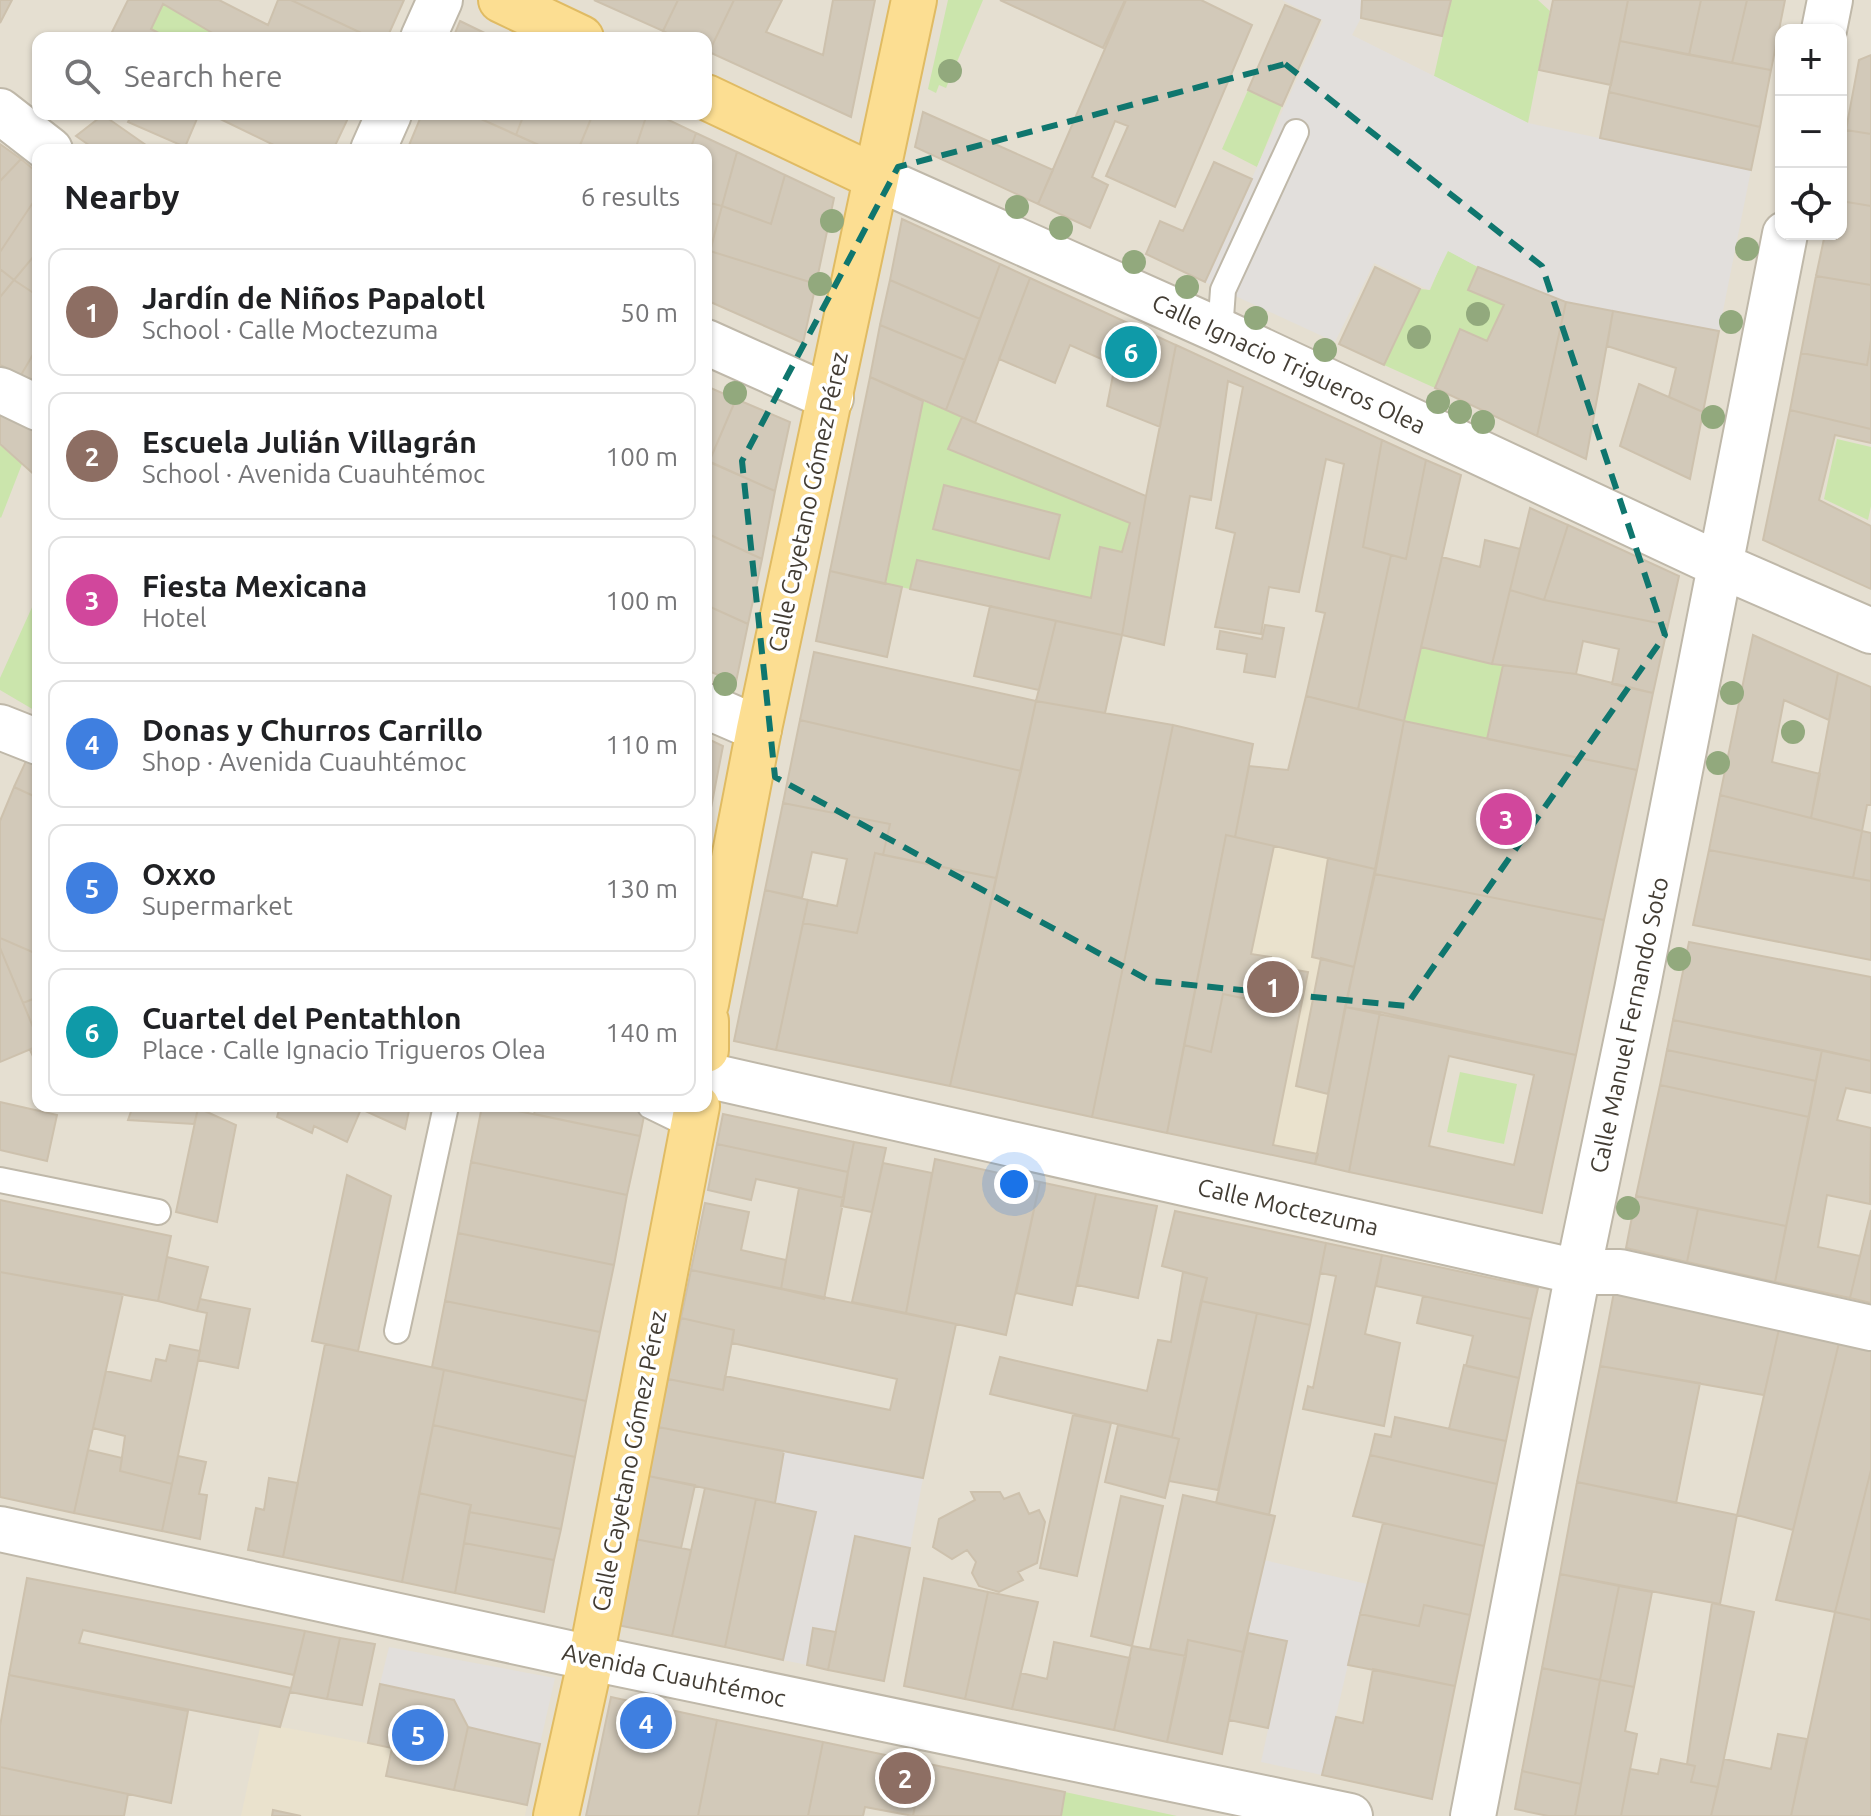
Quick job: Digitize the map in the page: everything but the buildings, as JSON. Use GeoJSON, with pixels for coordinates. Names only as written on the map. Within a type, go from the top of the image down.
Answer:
{"type":"FeatureCollection","features":[{"type":"Feature","properties":{"kind":"main road"},"geometry":{"type":"LineString","coordinates":[[501,0],[568,32]]}},
{"type":"Feature","properties":{"kind":"main road","name":"Calle Cayetano Gómez Pérez"},"geometry":{"type":"LineString","coordinates":[[712,1003],[759,729],[914,0]]}},
{"type":"Feature","properties":{"kind":"main road","name":"Calle Ignacio Trigueros Olea"},"geometry":{"type":"LineString","coordinates":[[712,100],[875,177]]}},
{"type":"Feature","properties":{"kind":"main road","name":"Calle Cayetano Gómez Pérez"},"geometry":{"type":"LineString","coordinates":[[556,1816],[591,1658],[695,1117]]}},
{"type":"Feature","properties":{"kind":"street"},"geometry":{"type":"LineString","coordinates":[[426,32],[440,0]]}},
{"type":"Feature","properties":{"kind":"street"},"geometry":{"type":"LineString","coordinates":[[1825,24],[1830,0]]}},
{"type":"Feature","properties":{"kind":"street"},"geometry":{"type":"LineString","coordinates":[[0,111],[42,144]]}},
{"type":"Feature","properties":{"kind":"street"},"geometry":{"type":"LineString","coordinates":[[376,144],[386,120]]}},
{"type":"Feature","properties":{"kind":"street","name":"Calle Ignacio Trigueros Olea"},"geometry":{"type":"LineString","coordinates":[[875,177],[1220,331],[1722,566],[1871,631]]}},
{"type":"Feature","properties":{"kind":"street","name":"Calle Manuel Fernando Soto"},"geometry":{"type":"LineString","coordinates":[[1473,1816],[1784,240]]}},
{"type":"Feature","properties":{"kind":"street"},"geometry":{"type":"LineString","coordinates":[[712,345],[831,398]]}},
{"type":"Feature","properties":{"kind":"street"},"geometry":{"type":"LineString","coordinates":[[0,390],[32,405]]}},
{"type":"Feature","properties":{"kind":"street"},"geometry":{"type":"LineString","coordinates":[[712,709],[759,729]]}},
{"type":"Feature","properties":{"kind":"street"},"geometry":{"type":"LineString","coordinates":[[0,727],[32,740]]}},
{"type":"Feature","properties":{"kind":"street","name":"Calle Moctezuma"},"geometry":{"type":"LineString","coordinates":[[712,1040],[1578,1272],[1620,1272],[1871,1328]]}},
{"type":"Feature","properties":{"kind":"street","name":"Avenida Cuauhtémoc"},"geometry":{"type":"LineString","coordinates":[[2,1542],[591,1658],[1350,1816]]}},
{"type":"Feature","properties":{"kind":"lane"},"geometry":{"type":"LineString","coordinates":[[1220,331],[1223,290],[1296,132]]}},
{"type":"Feature","properties":{"kind":"lane"},"geometry":{"type":"LineString","coordinates":[[397,1331],[445,1112]]}},
{"type":"Feature","properties":{"kind":"lane"},"geometry":{"type":"LineString","coordinates":[[675,1112],[695,1117]]}},
{"type":"Feature","properties":{"kind":"lane"},"geometry":{"type":"LineString","coordinates":[[0,1180],[158,1212]]}},
{"type":"Feature","properties":{"kind":"highlighted area"},"geometry":{"type":"Polygon","coordinates":[[[1285,64],[1542,266],[1665,635],[1406,1006],[1150,981],[775,777],[742,461],[898,167],[1285,64]]]}},
{"type":"Feature","properties":{"kind":"shaded area"},"geometry":{"type":"Polygon","coordinates":[[[0,0],[936,0],[892,195],[937,0],[1871,0],[1871,1816],[0,1816],[0,0]]]}},
{"type":"Feature","properties":{"kind":"shaded area"},"geometry":{"type":"Polygon","coordinates":[[[1282,0],[1362,0],[1361,18],[1352,35],[1528,123],[1751,170],[1719,331],[1566,302],[1478,267],[1448,251],[1429,290],[1374,263],[1335,342],[1205,282],[1323,21],[1282,0]]]}},
{"type":"Feature","properties":{"kind":"shaded area"},"geometry":{"type":"Polygon","coordinates":[[[1226,835],[1375,869],[1315,1164],[1167,1133],[1226,835]]]}},
{"type":"Feature","properties":{"kind":"shaded area"},"geometry":{"type":"Polygon","coordinates":[[[784,1451],[923,1478],[910,1548],[855,1536],[836,1632],[813,1628],[807,1665],[783,1660],[816,1512],[775,1503],[784,1451]]]}},
{"type":"Feature","properties":{"kind":"shaded area"},"geometry":{"type":"Polygon","coordinates":[[[1264,1560],[1367,1584],[1322,1775],[1261,1762],[1287,1642],[1248,1633],[1264,1560]]]}},
{"type":"Feature","properties":{"kind":"shaded area"},"geometry":{"type":"Polygon","coordinates":[[[389,1647],[555,1678],[540,1744],[468,1727],[454,1700],[380,1684],[389,1647]]]}},
{"type":"Feature","properties":{"kind":"shaded area"},"geometry":{"type":"Polygon","coordinates":[[[261,1723],[392,1748],[387,1776],[527,1805],[525,1816],[241,1816],[261,1723]]]}},
{"type":"Feature","properties":{"kind":"green space"},"geometry":{"type":"Polygon","coordinates":[[[948,0],[983,0],[946,88],[939,85],[936,93],[928,89],[948,0]]]}},
{"type":"Feature","properties":{"kind":"green space"},"geometry":{"type":"Polygon","coordinates":[[[1451,0],[1538,0],[1550,11],[1528,123],[1434,76],[1451,0]]]}},
{"type":"Feature","properties":{"kind":"green space"},"geometry":{"type":"Polygon","coordinates":[[[163,4],[211,32],[157,32],[151,29],[163,4]]]}},
{"type":"Feature","properties":{"kind":"green space"},"geometry":{"type":"Polygon","coordinates":[[[1248,90],[1282,106],[1257,167],[1222,149],[1248,90]]]}},
{"type":"Feature","properties":{"kind":"green space"},"geometry":{"type":"Polygon","coordinates":[[[1447,250],[1478,267],[1468,290],[1504,305],[1487,341],[1460,329],[1435,388],[1384,365],[1420,289],[1430,290],[1447,250]]]}},
{"type":"Feature","properties":{"kind":"green space"},"geometry":{"type":"Polygon","coordinates":[[[923,401],[962,417],[949,449],[1130,523],[1122,552],[1100,548],[1091,598],[917,560],[910,589],[885,584],[923,401]],[[944,485],[933,529],[1048,559],[944,485]]]}},
{"type":"Feature","properties":{"kind":"green space"},"geometry":{"type":"Polygon","coordinates":[[[1837,439],[1871,447],[1871,506],[1868,520],[1824,499],[1837,439]]]}},
{"type":"Feature","properties":{"kind":"green space"},"geometry":{"type":"Polygon","coordinates":[[[0,445],[22,464],[1,518],[0,517],[0,445]]]}},
{"type":"Feature","properties":{"kind":"green space"},"geometry":{"type":"Polygon","coordinates":[[[32,607],[32,709],[0,690],[0,678],[32,607]]]}},
{"type":"Feature","properties":{"kind":"green space"},"geometry":{"type":"Polygon","coordinates":[[[1421,647],[1503,665],[1487,739],[1404,721],[1421,647]]]}},
{"type":"Feature","properties":{"kind":"green space"},"geometry":{"type":"Polygon","coordinates":[[[1460,1072],[1517,1084],[1504,1144],[1447,1132],[1460,1072]]]}},
{"type":"Feature","properties":{"kind":"green space"},"geometry":{"type":"Polygon","coordinates":[[[1065,1792],[1177,1816],[1061,1816],[1065,1792]]]}},
{"type":"Feature","properties":{"kind":"place","name":"Cuartel del Pentathlon"},"geometry":{"type":"Point","coordinates":[1131,352]}},
{"type":"Feature","properties":{"kind":"place","name":"Fiesta Mexicana"},"geometry":{"type":"Point","coordinates":[1506,819]}},
{"type":"Feature","properties":{"kind":"place","name":"Jardín de Niños Papalotl"},"geometry":{"type":"Point","coordinates":[1273,987]}},
{"type":"Feature","properties":{"kind":"place","name":"Donas y Churros Carrillo"},"geometry":{"type":"Point","coordinates":[646,1723]}},
{"type":"Feature","properties":{"kind":"place","name":"Oxxo"},"geometry":{"type":"Point","coordinates":[418,1735]}},
{"type":"Feature","properties":{"kind":"place","name":"Escuela Julián Villagrán"},"geometry":{"type":"Point","coordinates":[905,1778]}}]}
